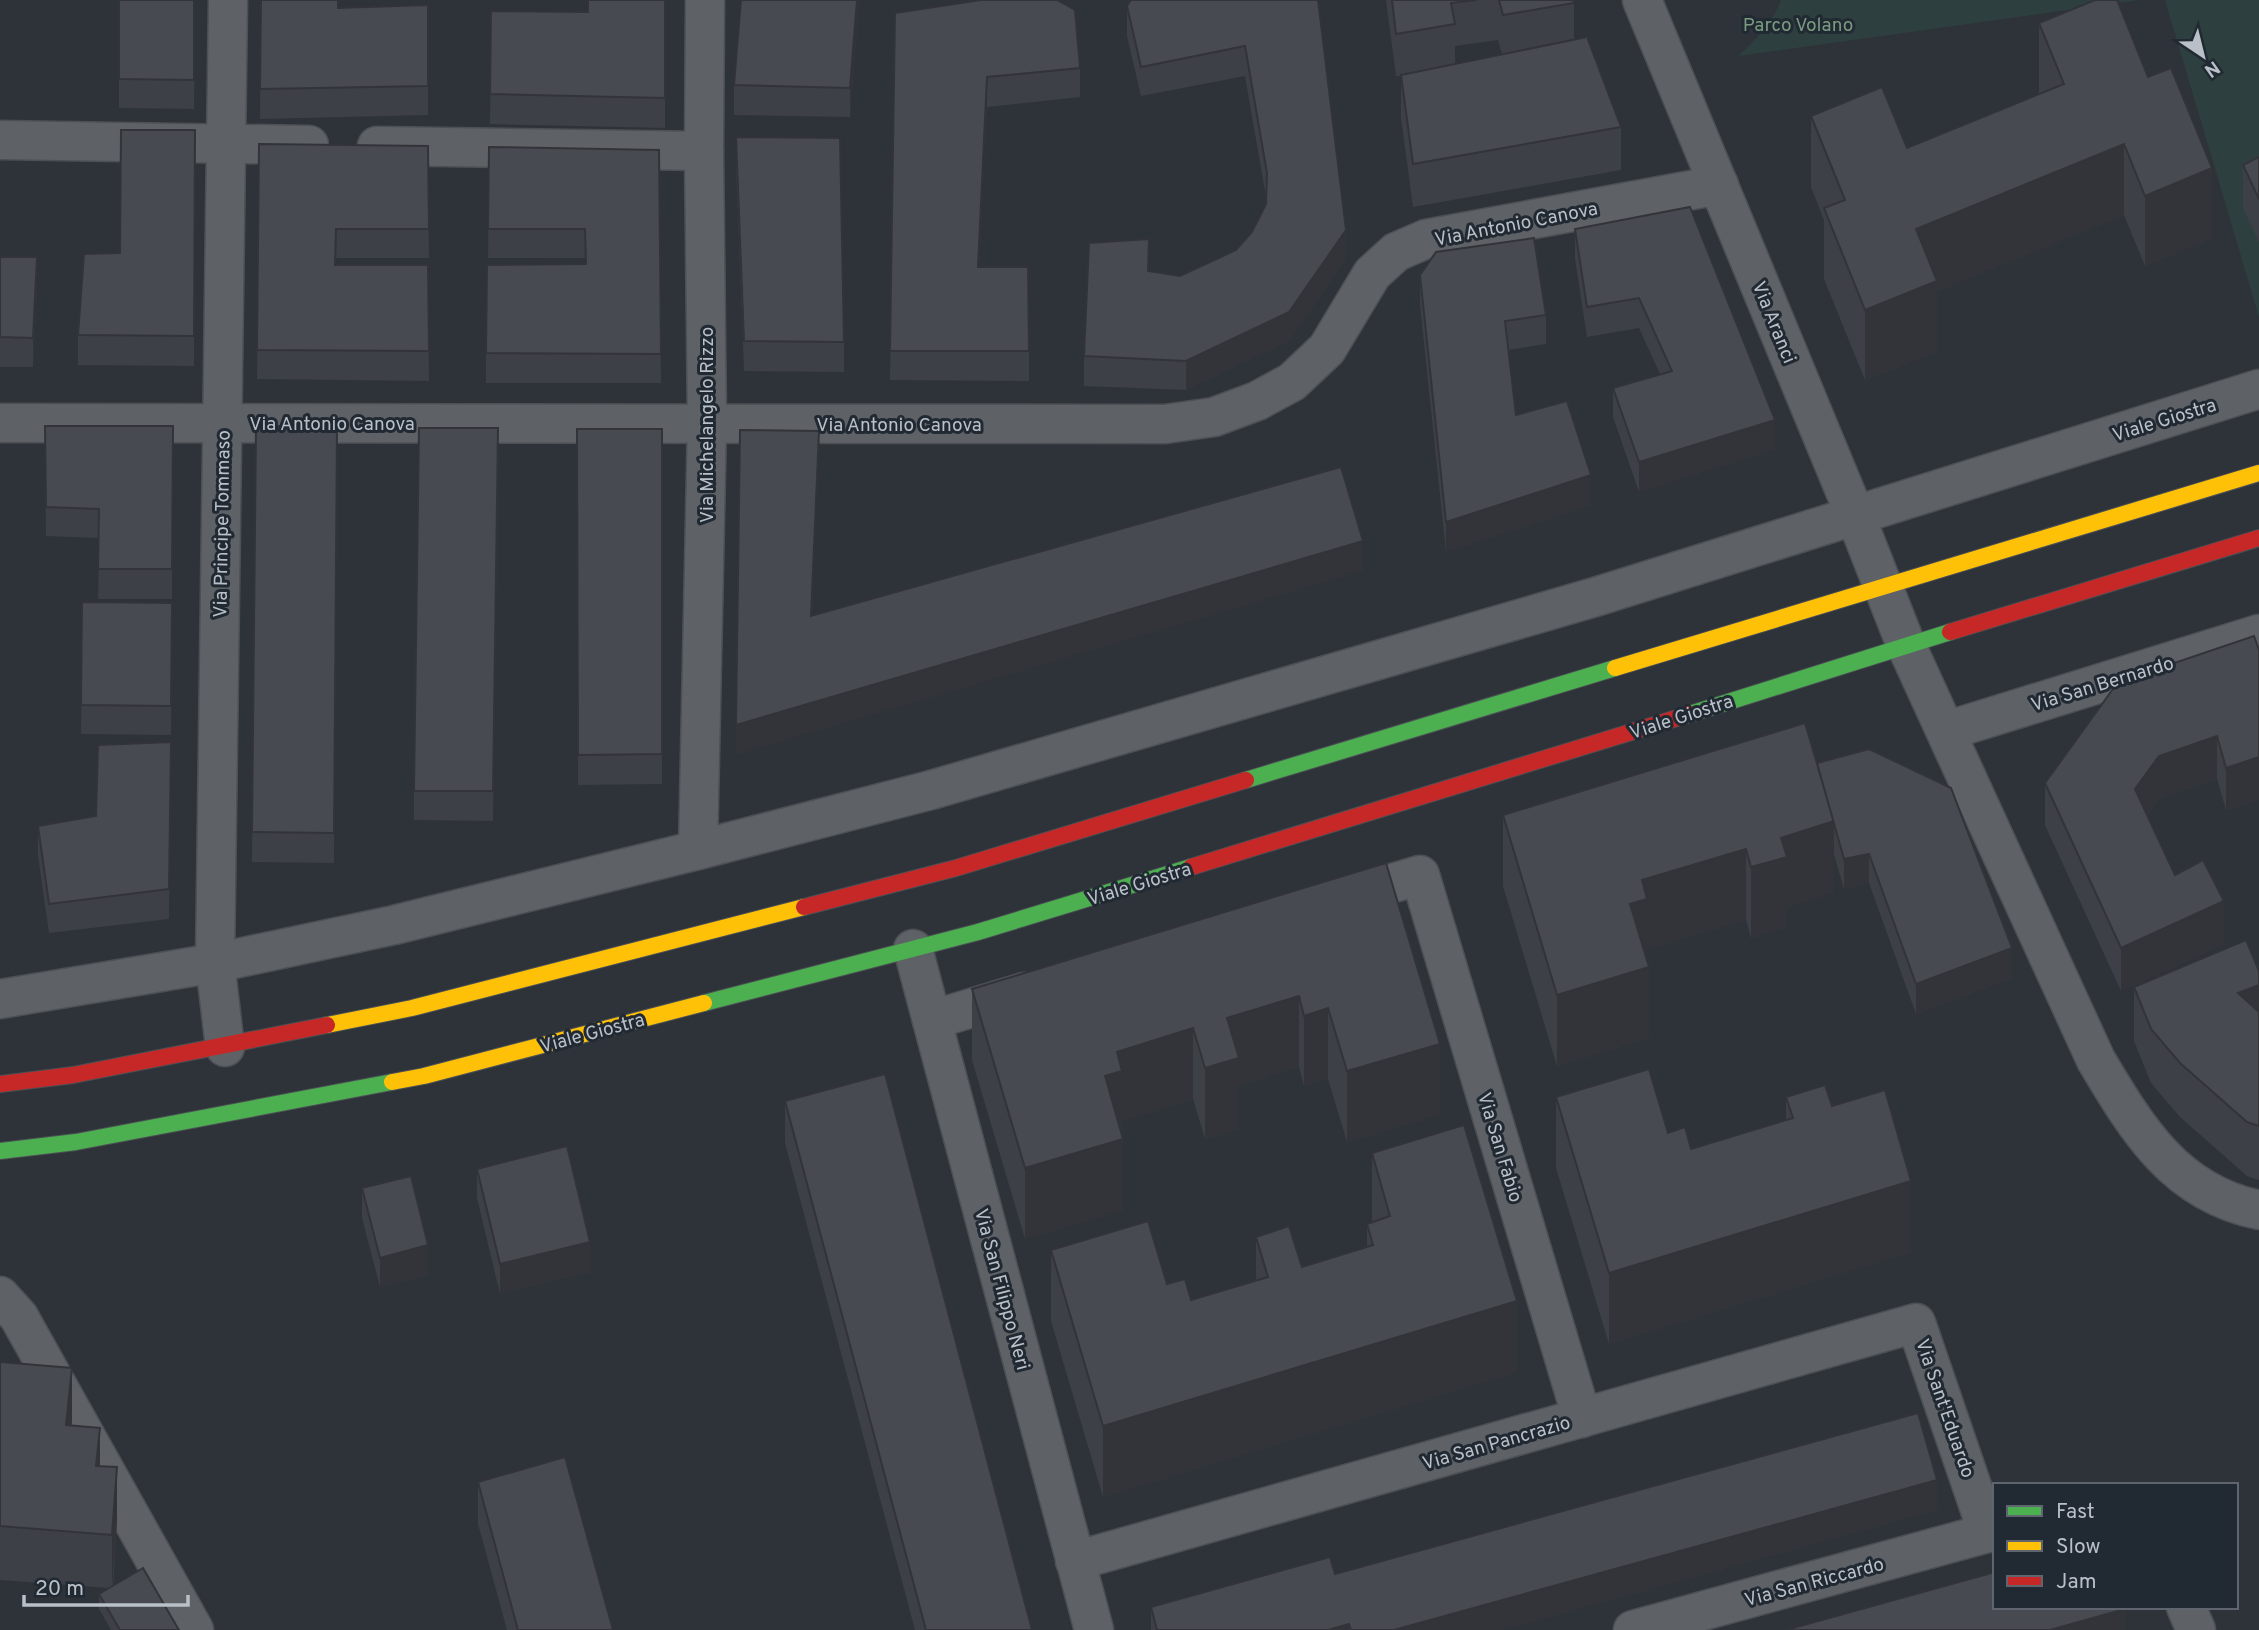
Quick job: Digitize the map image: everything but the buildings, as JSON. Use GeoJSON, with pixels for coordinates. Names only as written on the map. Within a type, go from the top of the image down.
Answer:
{"type":"FeatureCollection","features":[{"type":"Feature","properties":{"kind":"main road"},"geometry":{"type":"LineString","coordinates":[[0,1084],[73,1075],[225,1047],[412,1008],[956,868],[2259,473]]}},
{"type":"Feature","properties":{"kind":"main road","name":"Viale Giostra"},"geometry":{"type":"LineString","coordinates":[[0,1152],[89,1140],[424,1076],[978,932],[2259,538]]}},
{"type":"Feature","properties":{"kind":"street","name":"Via Principe Tommaso"},"geometry":{"type":"LineString","coordinates":[[225,1047],[215,963],[228,0]]}},
{"type":"Feature","properties":{"kind":"street","name":"Via Michelangelo Rizzo"},"geometry":{"type":"LineString","coordinates":[[698,850],[708,423],[705,0]]}},
{"type":"Feature","properties":{"kind":"street","name":"Via Aranci"},"geometry":{"type":"LineString","coordinates":[[1642,0],[1885,588],[1906,645],[2096,1060],[2123,1106],[2150,1144],[2176,1170],[2206,1189],[2246,1208],[2259,1210]]}},
{"type":"Feature","properties":{"kind":"street"},"geometry":{"type":"LineString","coordinates":[[0,140],[704,150]]}},
{"type":"Feature","properties":{"kind":"street","name":"Via Antonio Canova"},"geometry":{"type":"LineString","coordinates":[[0,423],[1165,424],[1214,417],[1257,401],[1292,382],[1327,349],[1372,274],[1396,252],[1426,239],[1719,185]]}},
{"type":"Feature","properties":{"kind":"street","name":"Viale Giostra"},"geometry":{"type":"LineString","coordinates":[[0,999],[215,963],[394,925],[698,850],[997,771],[1595,597],[2259,389]]}},
{"type":"Feature","properties":{"kind":"street","name":"Via San Bernardo"},"geometry":{"type":"LineString","coordinates":[[1946,731],[2259,634]]}},
{"type":"Feature","properties":{"kind":"street","name":"Via San Fabio"},"geometry":{"type":"LineString","coordinates":[[1316,906],[1420,875],[1582,1418]]}},
{"type":"Feature","properties":{"kind":"street","name":"Via San Filippo Neri"},"geometry":{"type":"LineString","coordinates":[[913,949],[1094,1630]]}},
{"type":"Feature","properties":{"kind":"street"},"geometry":{"type":"LineString","coordinates":[[932,1020],[1055,983]]}},
{"type":"Feature","properties":{"kind":"street"},"geometry":{"type":"LineString","coordinates":[[0,1296],[19,1317],[194,1630]]}},
{"type":"Feature","properties":{"kind":"street","name":"Via San Pancrazio"},"geometry":{"type":"LineString","coordinates":[[1075,1561],[1916,1323]]}},
{"type":"Feature","properties":{"kind":"street","name":"Via Sant'Eduardo"},"geometry":{"type":"LineString","coordinates":[[1916,1323],[1991,1532]]}},
{"type":"Feature","properties":{"kind":"street","name":"Via San Riccardo"},"geometry":{"type":"LineString","coordinates":[[1633,1630],[1991,1532]]}},
{"type":"Feature","properties":{"kind":"street"},"geometry":{"type":"LineString","coordinates":[[2187,1609],[2196,1630]]}},
{"type":"Feature","properties":{"kind":"green space","name":"Parco Volano"},"geometry":{"type":"Polygon","coordinates":[[[1781,0],[2139,0],[1738,56],[1768,24],[1781,0]]]}},
{"type":"Feature","properties":{"kind":"green space"},"geometry":{"type":"Polygon","coordinates":[[[2165,0],[2259,0],[2259,317],[2165,0]]]}},
{"type":"Feature","properties":{"kind":"traffic: fast"},"geometry":{"type":"LineString","coordinates":[[1690,714],[1950,632]]}},
{"type":"Feature","properties":{"kind":"traffic: fast"},"geometry":{"type":"LineString","coordinates":[[1246,780],[1615,668]]}},
{"type":"Feature","properties":{"kind":"traffic: fast"},"geometry":{"type":"LineString","coordinates":[[704,1003],[978,932],[1191,867]]}},
{"type":"Feature","properties":{"kind":"traffic: fast"},"geometry":{"type":"LineString","coordinates":[[0,1151],[76,1142],[392,1082]]}},
{"type":"Feature","properties":{"kind":"traffic: slow"},"geometry":{"type":"LineString","coordinates":[[1615,668],[2259,473]]}},
{"type":"Feature","properties":{"kind":"traffic: slow"},"geometry":{"type":"LineString","coordinates":[[327,1025],[412,1008],[804,907]]}},
{"type":"Feature","properties":{"kind":"traffic: slow"},"geometry":{"type":"LineString","coordinates":[[392,1082],[704,1003]]}},
{"type":"Feature","properties":{"kind":"traffic: jam"},"geometry":{"type":"LineString","coordinates":[[1950,632],[2259,538]]}},
{"type":"Feature","properties":{"kind":"traffic: jam"},"geometry":{"type":"LineString","coordinates":[[1191,867],[1690,714]]}},
{"type":"Feature","properties":{"kind":"traffic: jam"},"geometry":{"type":"LineString","coordinates":[[804,907],[956,868],[1246,780]]}},
{"type":"Feature","properties":{"kind":"traffic: jam"},"geometry":{"type":"LineString","coordinates":[[0,1084],[73,1075],[327,1025]]}}]}
